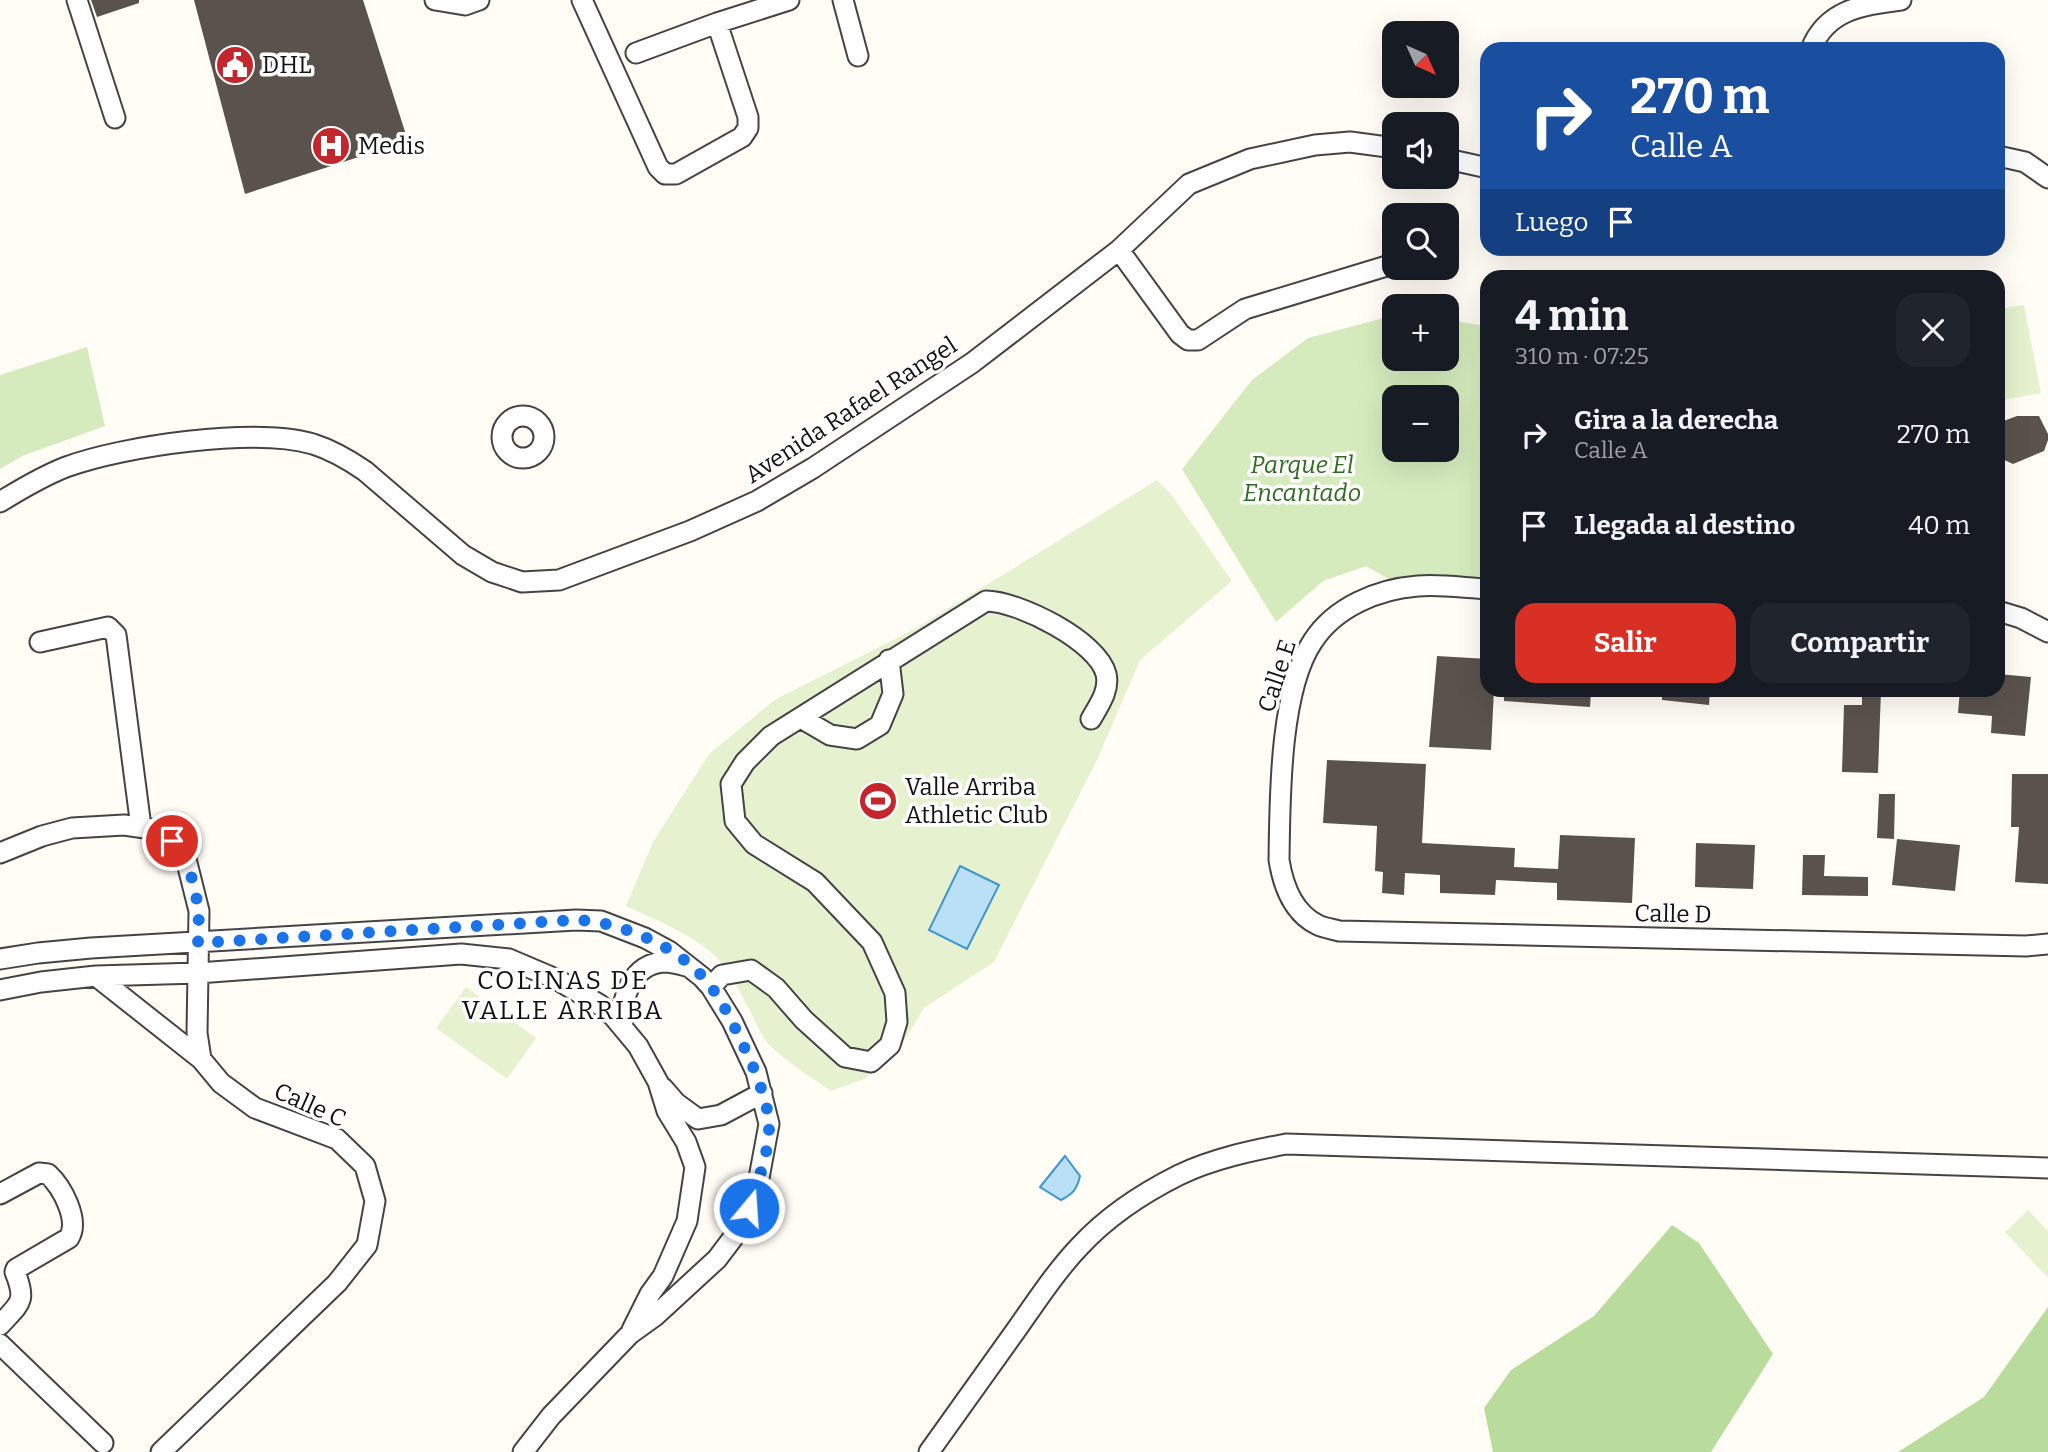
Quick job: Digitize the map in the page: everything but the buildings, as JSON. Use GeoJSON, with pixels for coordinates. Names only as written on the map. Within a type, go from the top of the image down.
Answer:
{"type":"FeatureCollection","features":[{"type":"Feature","properties":{"kind":"street"},"geometry":{"type":"LineString","coordinates":[[78,0],[115,118]]}},
{"type":"Feature","properties":{"kind":"street"},"geometry":{"type":"LineString","coordinates":[[435,0],[465,5],[479,0]]}},
{"type":"Feature","properties":{"kind":"street"},"geometry":{"type":"LineString","coordinates":[[582,0],[657,167],[665,174],[676,174],[742,137],[748,128],[748,117],[717,23]]}},
{"type":"Feature","properties":{"kind":"street"},"geometry":{"type":"LineString","coordinates":[[636,53],[789,0]]}},
{"type":"Feature","properties":{"kind":"street"},"geometry":{"type":"LineString","coordinates":[[843,0],[858,56]]}},
{"type":"Feature","properties":{"kind":"street"},"geometry":{"type":"LineString","coordinates":[[1814,42],[1830,20],[1850,9],[1901,0]]}},
{"type":"Feature","properties":{"kind":"street","name":"Avenida Rafael Rangel"},"geometry":{"type":"LineString","coordinates":[[0,502],[65,467],[135,449],[244,438],[282,439],[313,444],[348,459],[463,555],[492,572],[522,582],[559,580],[701,526],[757,501],[813,468],[972,363],[1119,250],[1189,184],[1240,163],[1315,145],[1350,142],[1382,146]]}},
{"type":"Feature","properties":{"kind":"street"},"geometry":{"type":"LineString","coordinates":[[2005,158],[2025,162],[2048,178]]}},
{"type":"Feature","properties":{"kind":"street"},"geometry":{"type":"LineString","coordinates":[[1459,162],[1480,166]]}},
{"type":"Feature","properties":{"kind":"street"},"geometry":{"type":"LineString","coordinates":[[1119,250],[1180,334],[1188,340],[1198,340],[1245,309],[1382,267]]}},
{"type":"Feature","properties":{"kind":"street","name":"Calle E"},"geometry":{"type":"LineString","coordinates":[[1302,912],[1289,897],[1282,880],[1279,860],[1280,814],[1290,701],[1311,642],[1325,624],[1344,609],[1383,593],[1418,586],[1480,589]]}},
{"type":"Feature","properties":{"kind":"street"},"geometry":{"type":"LineString","coordinates":[[711,987],[722,975],[751,970],[776,988],[804,1020],[845,1057],[871,1062],[890,1045],[897,1022],[895,993],[872,942],[815,881],[754,844],[735,821],[731,784],[745,762],[771,736],[986,601],[1015,606],[1077,638],[1094,655],[1106,672],[1108,687],[1091,719]]}},
{"type":"Feature","properties":{"kind":"street"},"geometry":{"type":"LineString","coordinates":[[2005,611],[2048,614]]}},
{"type":"Feature","properties":{"kind":"street"},"geometry":{"type":"LineString","coordinates":[[2005,612],[2048,632]]}},
{"type":"Feature","properties":{"kind":"street"},"geometry":{"type":"LineString","coordinates":[[40,642],[108,626],[116,635],[141,827]]}},
{"type":"Feature","properties":{"kind":"street"},"geometry":{"type":"LineString","coordinates":[[802,718],[830,735],[857,739],[880,725],[893,694],[890,660]]}},
{"type":"Feature","properties":{"kind":"street"},"geometry":{"type":"LineString","coordinates":[[0,853],[42,836],[72,828],[124,825],[159,830],[184,851],[199,911],[197,1033],[201,1059]]}},
{"type":"Feature","properties":{"kind":"street","name":"Calle D"},"geometry":{"type":"LineString","coordinates":[[1302,912],[1318,925],[1339,931],[2026,946],[2048,944]]}},
{"type":"Feature","properties":{"kind":"street"},"geometry":{"type":"LineString","coordinates":[[0,959],[78,950],[576,920],[601,921],[623,928],[669,951],[691,967],[711,987],[732,1021],[756,1072],[769,1124],[759,1178],[742,1226],[717,1259],[655,1316],[630,1334],[551,1416],[523,1452]]}},
{"type":"Feature","properties":{"kind":"street"},"geometry":{"type":"LineString","coordinates":[[0,990],[96,976],[198,973],[461,954],[486,955],[509,960],[556,979],[600,1005],[638,1046],[658,1082],[676,1103],[698,1119],[721,1115],[761,1093]]}},
{"type":"Feature","properties":{"kind":"street"},"geometry":{"type":"LineString","coordinates":[[623,1027],[622,1002],[635,977],[660,962],[691,967]]}},
{"type":"Feature","properties":{"kind":"street","name":"Calle C"},"geometry":{"type":"LineString","coordinates":[[96,976],[201,1059],[221,1083],[255,1108],[337,1139],[365,1166],[375,1201],[367,1245],[337,1283],[160,1452]]}},
{"type":"Feature","properties":{"kind":"street"},"geometry":{"type":"LineString","coordinates":[[630,1334],[668,1266],[687,1220],[695,1167],[687,1142],[667,1111],[658,1082]]}},
{"type":"Feature","properties":{"kind":"street"},"geometry":{"type":"LineString","coordinates":[[929,1452],[1053,1278],[1104,1223],[1180,1175],[1253,1150],[1286,1144],[2048,1168]]}},
{"type":"Feature","properties":{"kind":"street"},"geometry":{"type":"LineString","coordinates":[[0,1194],[38,1173],[48,1174],[59,1184],[74,1224],[69,1238],[16,1269],[21,1302],[0,1325]]}},
{"type":"Feature","properties":{"kind":"street"},"geometry":{"type":"LineString","coordinates":[[0,1344],[103,1443]]}},
{"type":"Feature","properties":{"kind":"green space"},"geometry":{"type":"Polygon","coordinates":[[[2024,305],[2041,393],[2005,400],[2005,308],[2024,305]]]}},
{"type":"Feature","properties":{"kind":"green space","name":"Parque El Encantado"},"geometry":{"type":"Polygon","coordinates":[[[1382,318],[1382,371],[1459,371],[1459,322],[1480,325],[1480,581],[1394,582],[1366,566],[1323,581],[1276,622],[1182,469],[1252,380],[1308,338],[1382,318]]]}},
{"type":"Feature","properties":{"kind":"green space"},"geometry":{"type":"Polygon","coordinates":[[[87,347],[105,426],[22,456],[0,469],[0,375],[87,347]]]}},
{"type":"Feature","properties":{"kind":"green space","name":"Valle Arriba Athletic Club"},"geometry":{"type":"Polygon","coordinates":[[[1157,480],[1171,494],[1232,581],[1140,660],[1097,760],[994,962],[924,1008],[896,1054],[864,1079],[831,1091],[769,1045],[736,984],[715,956],[684,934],[626,906],[653,842],[709,754],[776,699],[913,630],[1157,480]]]}},
{"type":"Feature","properties":{"kind":"green space"},"geometry":{"type":"Polygon","coordinates":[[[466,987],[536,1038],[507,1079],[436,1028],[466,987]]]}},
{"type":"Feature","properties":{"kind":"green space"},"geometry":{"type":"Polygon","coordinates":[[[2028,1210],[2048,1231],[2048,1278],[2005,1232],[2028,1210]]]}},
{"type":"Feature","properties":{"kind":"green space"},"geometry":{"type":"Polygon","coordinates":[[[1672,1225],[1699,1243],[1773,1354],[1711,1452],[1493,1452],[1484,1408],[1511,1370],[1594,1316],[1672,1225]]]}},
{"type":"Feature","properties":{"kind":"green space"},"geometry":{"type":"Polygon","coordinates":[[[2048,1307],[2048,1452],[1898,1452],[1984,1397],[2048,1307]]]}},
{"type":"Feature","properties":{"kind":"water"},"geometry":{"type":"Polygon","coordinates":[[[960,866],[999,885],[967,949],[929,930],[960,866]]]}},
{"type":"Feature","properties":{"kind":"water"},"geometry":{"type":"Polygon","coordinates":[[[1065,1156],[1080,1176],[1074,1191],[1061,1200],[1040,1187],[1065,1156]]]}},
{"type":"Feature","properties":{"kind":"place","name":"DHL"},"geometry":{"type":"Point","coordinates":[235,65]}},
{"type":"Feature","properties":{"kind":"place","name":"Medis"},"geometry":{"type":"Point","coordinates":[331,146]}},
{"type":"Feature","properties":{"kind":"place","name":"Valle Arriba Athletic Club"},"geometry":{"type":"Point","coordinates":[878,801]}},
{"type":"Feature","properties":{"kind":"district","name":"COLINAS DE VALLE ARRIBA"},"geometry":{"type":"Point","coordinates":[563,995]}},
{"type":"Feature","properties":{"kind":"route"},"geometry":{"type":"LineString","coordinates":[[172,841],[184,851],[194,886],[199,911],[198,943],[576,920],[601,921],[623,928],[669,951],[711,987],[732,1021],[756,1072],[769,1124],[759,1178],[749,1208]]}}]}
